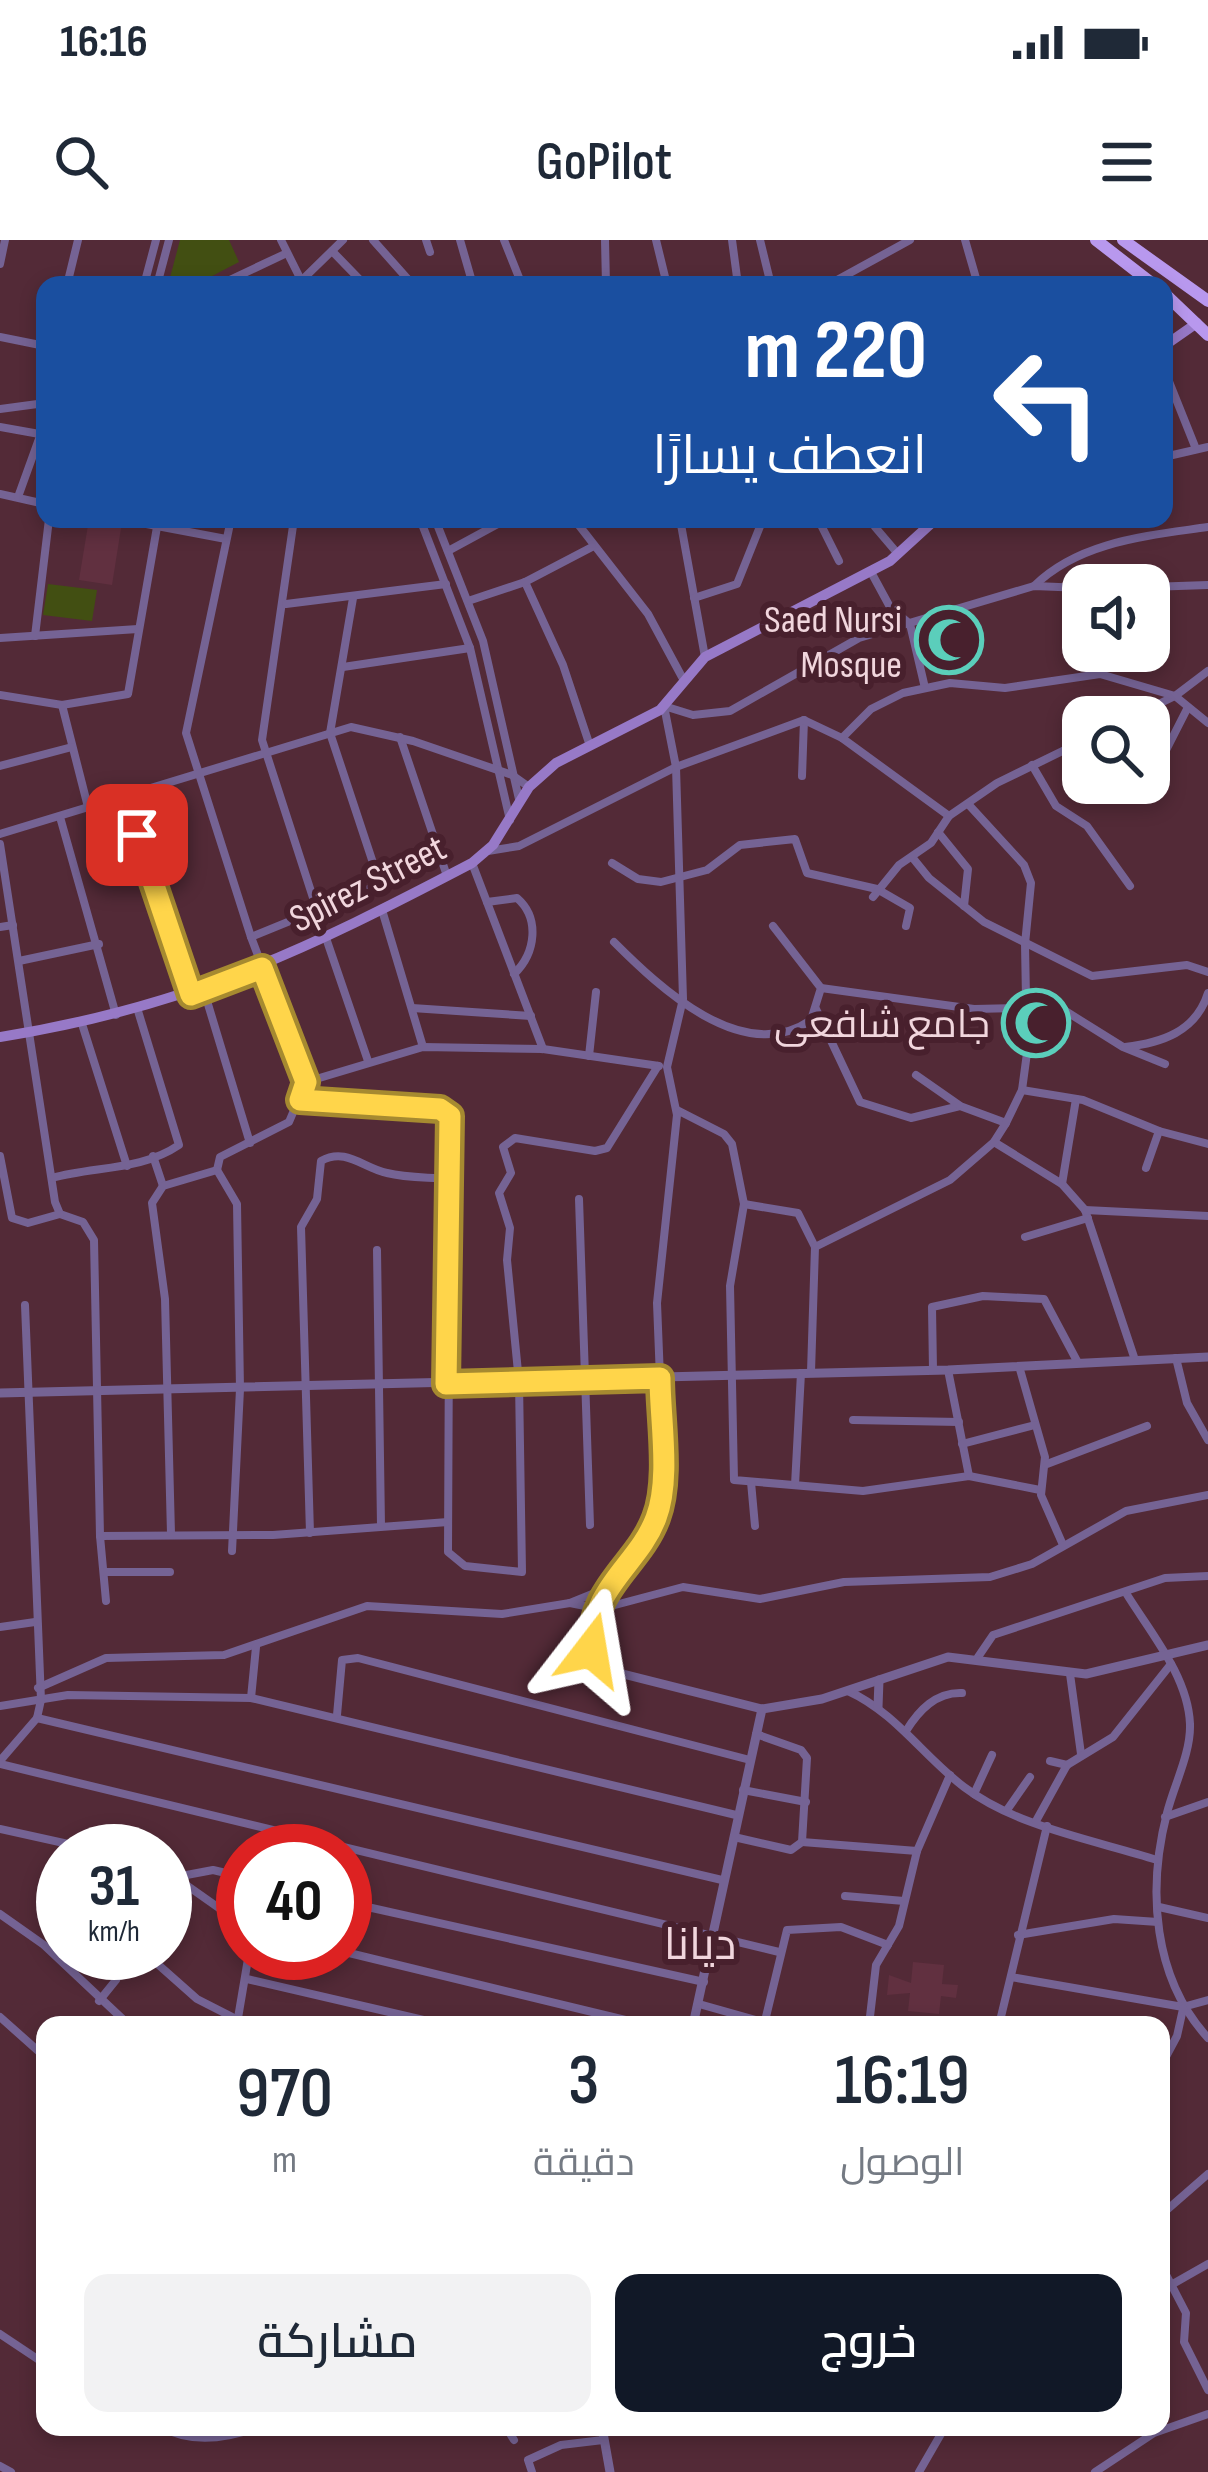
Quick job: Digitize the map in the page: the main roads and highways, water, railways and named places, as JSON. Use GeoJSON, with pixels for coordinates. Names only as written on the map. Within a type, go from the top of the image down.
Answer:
{"type":"FeatureCollection","features":[{"type":"Feature","properties":{"kind":"highway"},"geometry":{"type":"LineString","coordinates":[[1096,240],[1142,276]]}},
{"type":"Feature","properties":{"kind":"highway"},"geometry":{"type":"LineString","coordinates":[[1123,240],[1208,301]]}},
{"type":"Feature","properties":{"kind":"highway"},"geometry":{"type":"LineString","coordinates":[[1173,301],[1208,335]]}},
{"type":"Feature","properties":{"kind":"main road"},"geometry":{"type":"LineString","coordinates":[[1173,340],[1197,323]]}},
{"type":"Feature","properties":{"kind":"main road","name":"Spirez Street"},"geometry":{"type":"LineString","coordinates":[[0,1037],[82,1024],[197,993],[326,938],[472,863],[488,851],[529,787],[589,743],[664,706],[682,677],[705,657],[871,572],[899,555],[927,528]]}},
{"type":"Feature","properties":{"kind":"place","name":"Saed Nursi Mosque"},"geometry":{"type":"Point","coordinates":[949,640]}},
{"type":"Feature","properties":{"kind":"place","name":"جامع شافعی"},"geometry":{"type":"Point","coordinates":[1036,1023]}},
{"type":"Feature","properties":{"kind":"district","name":"دیانا"},"geometry":{"type":"Point","coordinates":[700,1943]}}]}
